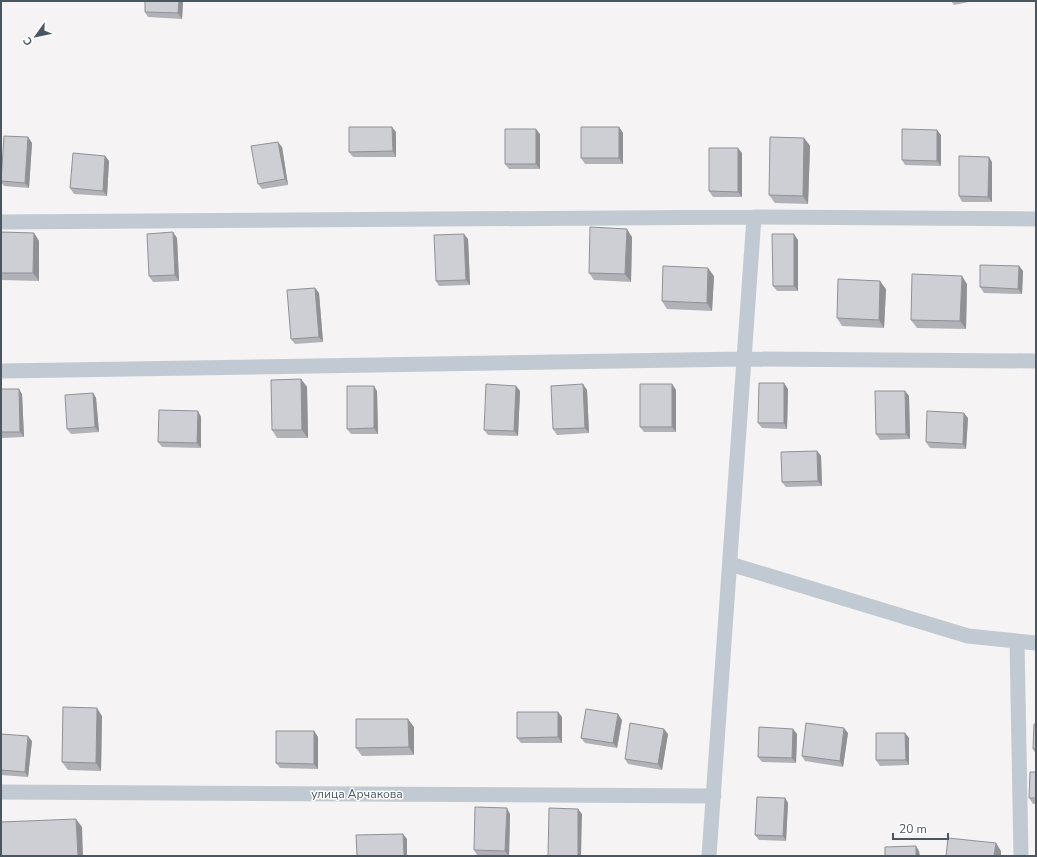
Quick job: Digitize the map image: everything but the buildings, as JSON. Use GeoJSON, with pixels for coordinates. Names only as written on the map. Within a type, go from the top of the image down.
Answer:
{"type":"FeatureCollection","features":[{"type":"Feature","properties":{"kind":"street"},"geometry":{"type":"LineString","coordinates":[[1,222],[754,218],[1036,219]]}},
{"type":"Feature","properties":{"kind":"street"},"geometry":{"type":"LineString","coordinates":[[709,856],[754,218]]}},
{"type":"Feature","properties":{"kind":"street"},"geometry":{"type":"LineString","coordinates":[[1,371],[744,358],[1036,361]]}},
{"type":"Feature","properties":{"kind":"street"},"geometry":{"type":"LineString","coordinates":[[730,564],[968,636],[1036,643]]}},
{"type":"Feature","properties":{"kind":"street"},"geometry":{"type":"LineString","coordinates":[[1017,641],[1021,856]]}},
{"type":"Feature","properties":{"kind":"street","name":"улица Арчакова"},"geometry":{"type":"LineString","coordinates":[[1,792],[714,796]]}}]}
